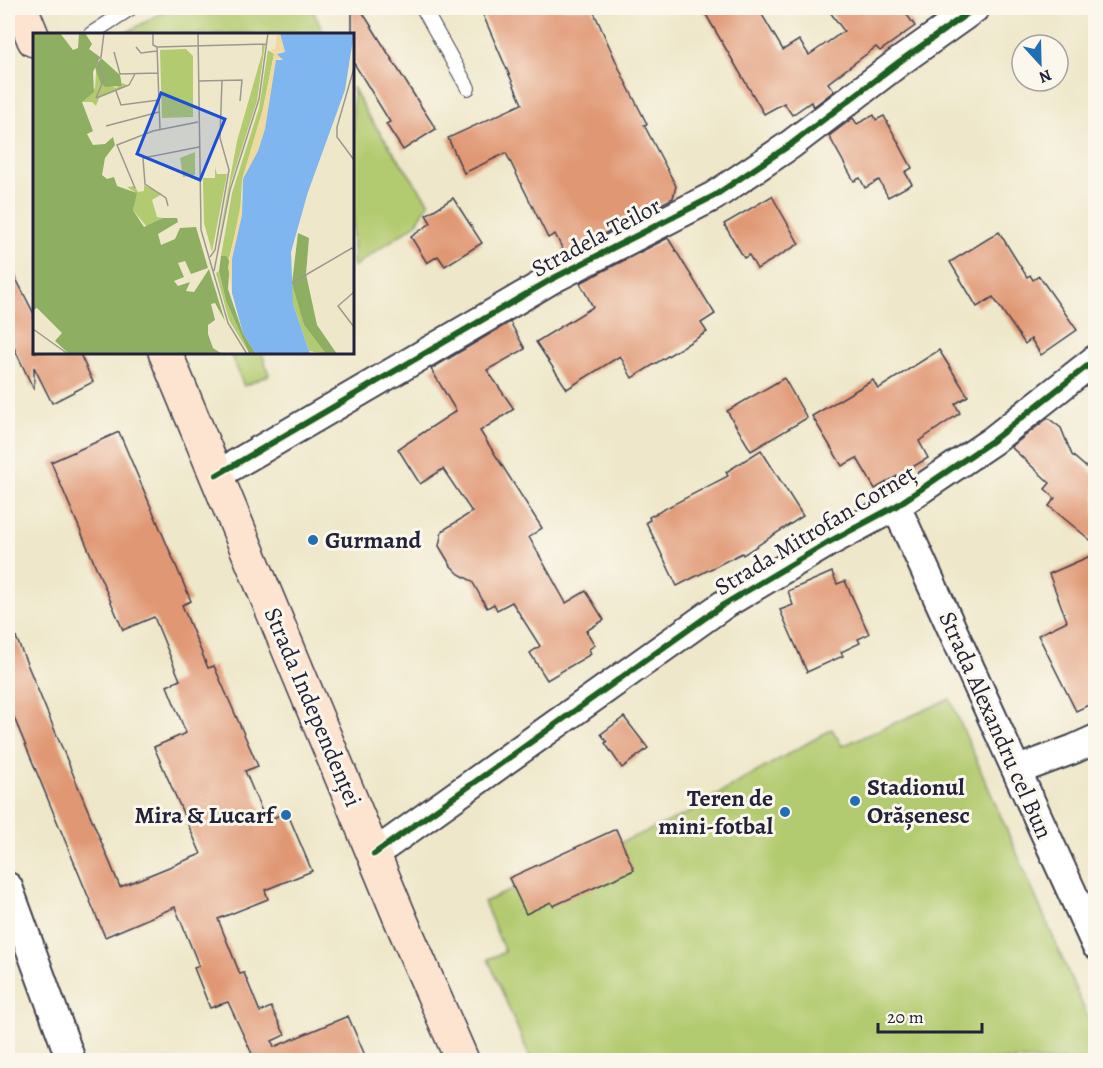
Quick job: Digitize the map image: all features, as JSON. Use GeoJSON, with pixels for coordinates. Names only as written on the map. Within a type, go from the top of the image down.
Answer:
{"type":"FeatureCollection","features":[{"type":"Feature","properties":{"kind":"main road"},"geometry":{"type":"LineString","coordinates":[[21,8],[33,38]]}},
{"type":"Feature","properties":{"kind":"main road","name":"Strada Independenței"},"geometry":{"type":"LineString","coordinates":[[166,354],[462,1060]]}},
{"type":"Feature","properties":{"kind":"street","name":"Stradela Teilor"},"geometry":{"type":"LineString","coordinates":[[217,476],[552,279],[714,196],[790,145],[899,62],[975,8]]}},
{"type":"Feature","properties":{"kind":"street","name":"Strada Mitrofan Corneț"},"geometry":{"type":"LineString","coordinates":[[374,854],[723,604],[827,543],[896,506],[992,441],[1095,359]]}},
{"type":"Feature","properties":{"kind":"street","name":"Strada Alexandru cel Bun"},"geometry":{"type":"LineString","coordinates":[[896,506],[1095,943]]}},
{"type":"Feature","properties":{"kind":"street"},"geometry":{"type":"LineString","coordinates":[[1018,770],[1095,739]]}},
{"type":"Feature","properties":{"kind":"street"},"geometry":{"type":"LineString","coordinates":[[8,887],[71,1060]]}},
{"type":"Feature","properties":{"kind":"lane"},"geometry":{"type":"LineString","coordinates":[[93,33],[131,8]]}},
{"type":"Feature","properties":{"kind":"lane"},"geometry":{"type":"LineString","coordinates":[[423,8],[468,88]]}},
{"type":"Feature","properties":{"kind":"green space"},"geometry":{"type":"Polygon","coordinates":[[[170,8],[311,8],[324,33],[126,33],[170,8]]]}},
{"type":"Feature","properties":{"kind":"green space"},"geometry":{"type":"Polygon","coordinates":[[[354,89],[367,114],[429,203],[416,224],[354,266],[354,89]]]}},
{"type":"Feature","properties":{"kind":"green space"},"geometry":{"type":"Polygon","coordinates":[[[230,354],[262,354],[269,375],[244,386],[230,354]]]}},
{"type":"Feature","properties":{"kind":"green space","name":"Stadionul Orășenesc"},"geometry":{"type":"Polygon","coordinates":[[[950,699],[1095,1034],[1095,1060],[531,1060],[488,959],[505,952],[484,902],[691,812],[690,810],[832,729],[842,746],[950,699]]]}},
{"type":"Feature","properties":{"kind":"building"},"geometry":{"type":"Polygon","coordinates":[[[352,8],[360,8],[436,129],[403,150],[386,124],[390,122],[354,63],[354,33],[352,33],[352,8]]]}},
{"type":"Feature","properties":{"kind":"building"},"geometry":{"type":"Polygon","coordinates":[[[480,8],[592,8],[647,124],[644,125],[676,186],[673,198],[565,254],[555,234],[548,238],[506,153],[464,173],[448,138],[522,104],[480,8]]]}},
{"type":"Feature","properties":{"kind":"building"},"geometry":{"type":"Polygon","coordinates":[[[702,8],[758,8],[783,50],[799,40],[809,55],[844,31],[827,8],[902,8],[915,26],[880,51],[876,47],[828,83],[834,91],[813,107],[811,102],[792,115],[784,103],[764,114],[702,8]]]}},
{"type":"Feature","properties":{"kind":"building"},"geometry":{"type":"Polygon","coordinates":[[[874,115],[876,120],[884,116],[912,168],[905,172],[912,184],[888,197],[879,180],[865,188],[860,178],[854,181],[829,136],[853,118],[857,124],[874,115]]]}},
{"type":"Feature","properties":{"kind":"building"},"geometry":{"type":"Polygon","coordinates":[[[772,196],[799,244],[757,269],[749,255],[744,258],[724,224],[772,196]]]}},
{"type":"Feature","properties":{"kind":"building"},"geometry":{"type":"Polygon","coordinates":[[[453,198],[482,243],[445,266],[438,256],[427,263],[411,237],[431,223],[426,215],[453,198]]]}},
{"type":"Feature","properties":{"kind":"building"},"geometry":{"type":"Polygon","coordinates":[[[999,232],[1027,277],[1030,275],[1033,280],[1039,276],[1077,330],[1041,355],[1031,339],[1025,344],[993,297],[977,307],[950,262],[999,232]]]}},
{"type":"Feature","properties":{"kind":"building"},"geometry":{"type":"Polygon","coordinates":[[[668,238],[715,314],[701,323],[707,332],[632,378],[620,356],[567,389],[536,342],[593,307],[580,283],[668,238]]]}},
{"type":"Feature","properties":{"kind":"building"},"geometry":{"type":"Polygon","coordinates":[[[8,263],[33,312],[33,354],[80,354],[93,382],[52,403],[34,367],[34,390],[8,335],[8,263]]]}},
{"type":"Feature","properties":{"kind":"building"},"geometry":{"type":"Polygon","coordinates":[[[510,322],[525,349],[487,370],[514,409],[480,431],[542,528],[529,537],[566,603],[586,591],[604,620],[586,631],[595,645],[589,649],[591,654],[547,680],[530,653],[540,646],[512,602],[497,610],[494,604],[487,608],[472,581],[459,574],[451,566],[439,546],[442,531],[472,512],[443,469],[420,484],[398,449],[456,411],[431,369],[510,322]]]}},
{"type":"Feature","properties":{"kind":"building"},"geometry":{"type":"Polygon","coordinates":[[[939,350],[968,396],[955,404],[960,413],[919,441],[928,458],[875,489],[857,458],[842,466],[812,416],[873,380],[878,389],[939,350]]]}},
{"type":"Feature","properties":{"kind":"building"},"geometry":{"type":"Polygon","coordinates":[[[784,378],[807,418],[751,451],[727,411],[784,378]]]}},
{"type":"Feature","properties":{"kind":"building"},"geometry":{"type":"Polygon","coordinates":[[[1048,418],[1061,428],[1072,455],[1095,475],[1095,544],[1049,506],[1055,498],[1045,489],[1050,483],[1011,447],[1048,418]]]}},
{"type":"Feature","properties":{"kind":"building"},"geometry":{"type":"Polygon","coordinates":[[[119,432],[191,601],[182,605],[208,668],[214,666],[258,766],[245,771],[266,821],[287,812],[312,871],[265,890],[268,899],[218,919],[240,974],[244,973],[260,1012],[271,1007],[285,1035],[272,1041],[274,1047],[348,1016],[367,1060],[242,1060],[253,1056],[228,1002],[210,1008],[194,968],[199,966],[175,907],[105,937],[8,703],[8,618],[120,887],[201,854],[154,747],[186,733],[167,686],[180,680],[154,617],[123,630],[51,462],[119,432]]]}},
{"type":"Feature","properties":{"kind":"building"},"geometry":{"type":"Polygon","coordinates":[[[761,450],[803,516],[743,555],[742,553],[677,586],[646,522],[650,520],[649,517],[728,476],[726,472],[761,450]]]}},
{"type":"Feature","properties":{"kind":"building"},"geometry":{"type":"Polygon","coordinates":[[[1095,554],[1095,702],[1076,711],[1038,635],[1067,621],[1049,574],[1095,554]]]}},
{"type":"Feature","properties":{"kind":"building"},"geometry":{"type":"Polygon","coordinates":[[[832,572],[837,584],[845,581],[869,634],[858,639],[860,643],[841,652],[843,656],[807,672],[780,610],[793,605],[788,591],[832,572]]]}},
{"type":"Feature","properties":{"kind":"building"},"geometry":{"type":"Polygon","coordinates":[[[624,717],[648,748],[622,768],[601,734],[624,717]]]}},
{"type":"Feature","properties":{"kind":"building"},"geometry":{"type":"Polygon","coordinates":[[[616,829],[634,870],[553,906],[551,902],[526,914],[509,878],[616,829]]]}},
{"type":"Feature","properties":{"kind":"cycle path"},"geometry":{"type":"LineString","coordinates":[[217,475],[552,279],[714,196],[790,145],[899,62],[975,8]]}},
{"type":"Feature","properties":{"kind":"cycle path"},"geometry":{"type":"LineString","coordinates":[[374,854],[723,605],[827,543],[896,506],[992,441],[1096,359]]}},
{"type":"Feature","properties":{"kind":"place","name":"Gurmand"},"geometry":{"type":"Point","coordinates":[313,540]}},
{"type":"Feature","properties":{"kind":"place","name":"Stadionul Orășenesc"},"geometry":{"type":"Point","coordinates":[855,801]}},
{"type":"Feature","properties":{"kind":"place","name":"Teren de mini-fotbal"},"geometry":{"type":"Point","coordinates":[785,812]}},
{"type":"Feature","properties":{"kind":"place","name":"Mira & Lucarf"},"geometry":{"type":"Point","coordinates":[286,815]}}]}
